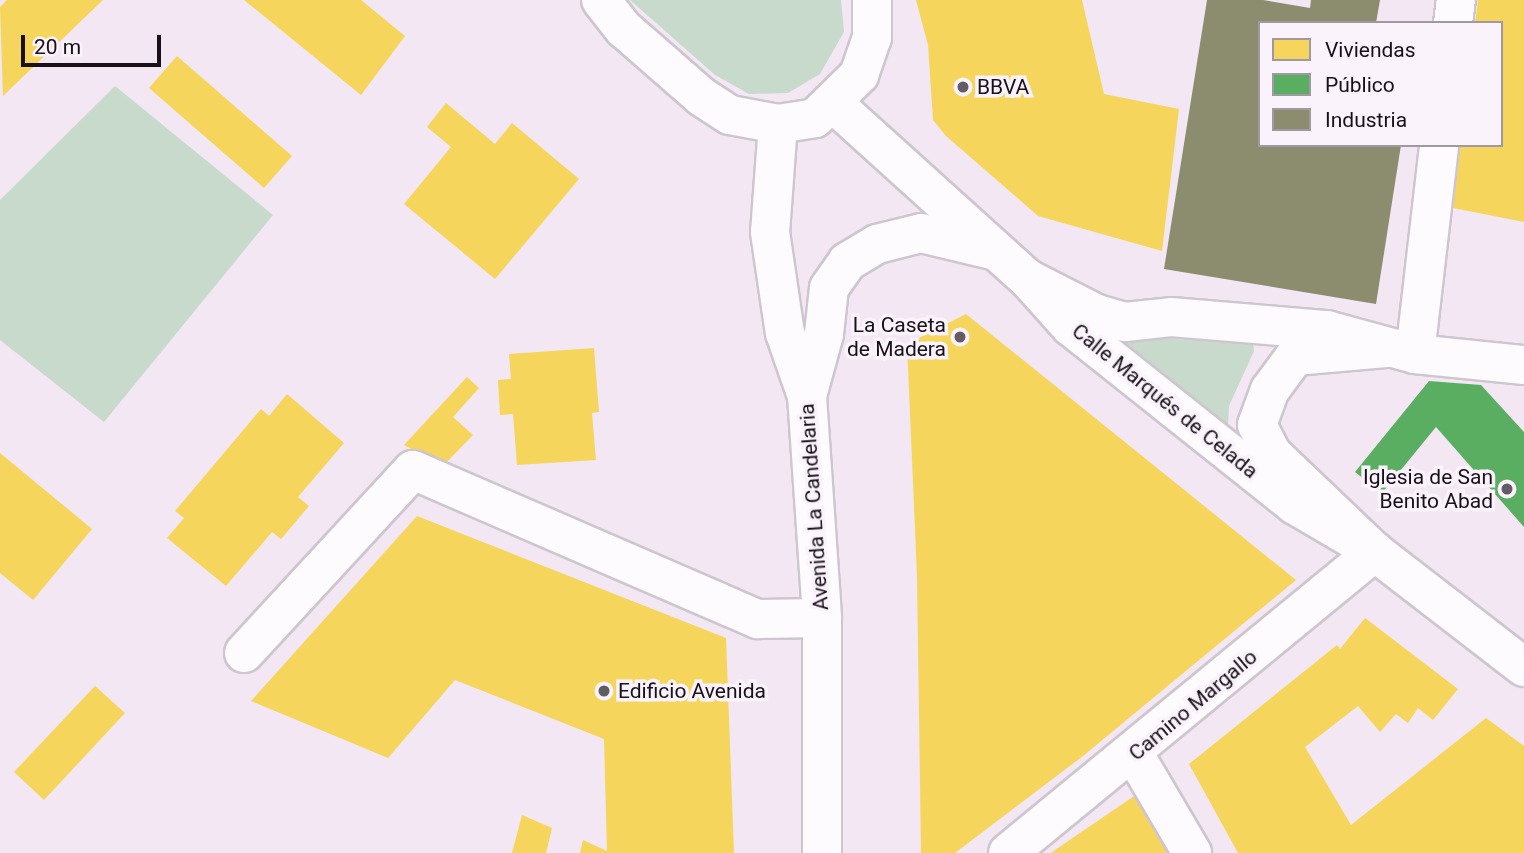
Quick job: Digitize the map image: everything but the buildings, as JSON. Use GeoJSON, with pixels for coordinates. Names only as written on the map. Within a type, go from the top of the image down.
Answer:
{"type":"FeatureCollection","features":[{"type":"Feature","properties":{"kind":"street"},"geometry":{"type":"LineString","coordinates":[[597,1],[624,29],[702,97],[730,115],[778,124],[815,118],[834,103],[859,75],[872,38],[872,0]]}},
{"type":"Feature","properties":{"kind":"street"},"geometry":{"type":"LineString","coordinates":[[1453,21],[1456,0]]}},
{"type":"Feature","properties":{"kind":"street","name":"Calle Marqués de Celada"},"geometry":{"type":"LineString","coordinates":[[834,103],[1028,278],[1070,326],[1284,496],[1376,552],[1524,667]]}},
{"type":"Feature","properties":{"kind":"street","name":"Avenida La Candelaria"},"geometry":{"type":"LineString","coordinates":[[778,124],[770,232],[785,333],[807,396],[822,618],[822,853]]}},
{"type":"Feature","properties":{"kind":"street"},"geometry":{"type":"LineString","coordinates":[[1400,351],[1439,147]]}},
{"type":"Feature","properties":{"kind":"street"},"geometry":{"type":"LineString","coordinates":[[807,396],[824,334],[829,288],[847,262],[877,244],[920,233],[995,251]]}},
{"type":"Feature","properties":{"kind":"street"},"geometry":{"type":"LineString","coordinates":[[1028,278],[1097,314],[1125,321],[1171,317],[1327,330],[1400,351]]}},
{"type":"Feature","properties":{"kind":"street"},"geometry":{"type":"LineString","coordinates":[[1376,552],[1272,454],[1257,425],[1270,390],[1296,356],[1400,351],[1524,365]]}},
{"type":"Feature","properties":{"kind":"street"},"geometry":{"type":"LineString","coordinates":[[244,653],[413,470],[758,619],[822,618]]}},
{"type":"Feature","properties":{"kind":"street","name":"Camino Margallo"},"geometry":{"type":"LineString","coordinates":[[1008,853],[1134,754],[1376,552]]}},
{"type":"Feature","properties":{"kind":"street"},"geometry":{"type":"LineString","coordinates":[[1134,754],[1192,853]]}},
{"type":"Feature","properties":{"kind":"green space"},"geometry":{"type":"Polygon","coordinates":[[[630,0],[841,0],[844,32],[820,74],[788,93],[749,94],[715,75],[630,0]]]}},
{"type":"Feature","properties":{"kind":"green space"},"geometry":{"type":"Polygon","coordinates":[[[115,86],[273,215],[104,422],[0,340],[0,200],[115,86]]]}},
{"type":"Feature","properties":{"kind":"green space"},"geometry":{"type":"Polygon","coordinates":[[[1118,337],[1253,342],[1254,351],[1229,406],[1228,427],[1117,343],[1118,337]]]}},
{"type":"Feature","properties":{"kind":"place","name":"BBVA"},"geometry":{"type":"Point","coordinates":[963,87]}},
{"type":"Feature","properties":{"kind":"place","name":"La Caseta de Madera"},"geometry":{"type":"Point","coordinates":[960,337]}},
{"type":"Feature","properties":{"kind":"place","name":"Iglesia de San Benito Abad"},"geometry":{"type":"Point","coordinates":[1507,489]}},
{"type":"Feature","properties":{"kind":"place","name":"Edificio Avenida"},"geometry":{"type":"Point","coordinates":[604,691]}}]}
